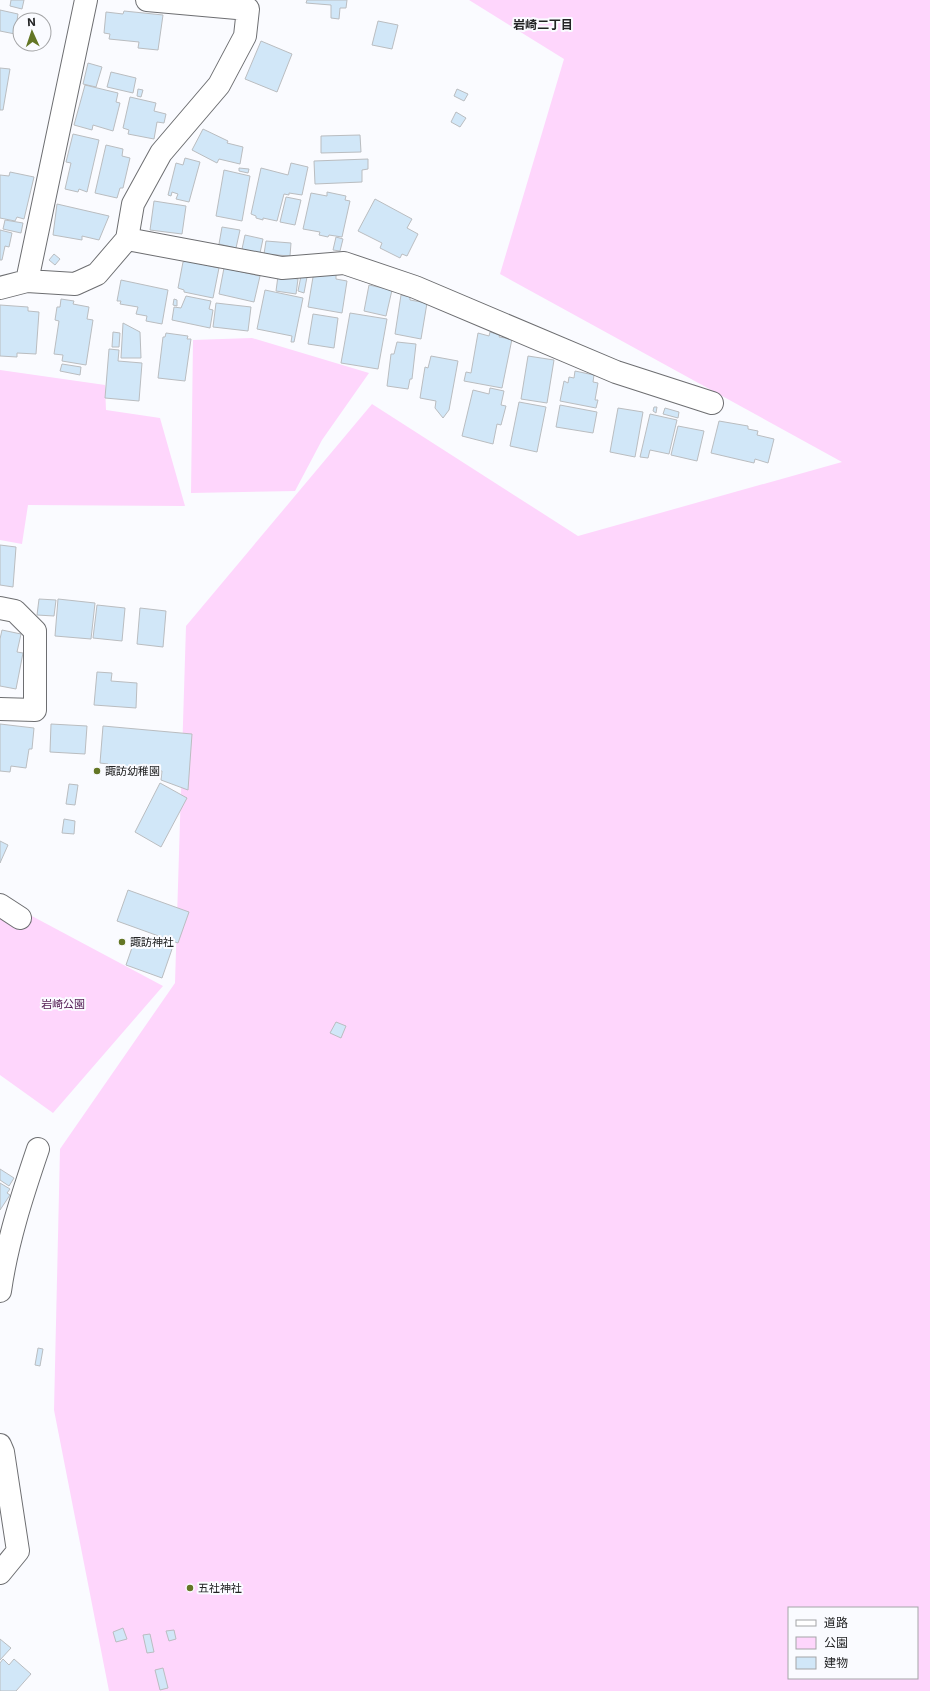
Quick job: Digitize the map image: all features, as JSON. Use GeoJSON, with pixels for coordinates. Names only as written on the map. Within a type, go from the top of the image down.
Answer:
{"type":"FeatureCollection","features":[{"type":"Feature","properties":{"kind":"street"},"geometry":{"type":"LineString","coordinates":[[27,281],[86,0]]}},
{"type":"Feature","properties":{"kind":"street"},"geometry":{"type":"LineString","coordinates":[[0,288],[27,281],[74,284],[97,274],[127,239],[133,204],[161,153],[219,85],[245,36],[248,9],[147,0]]}},
{"type":"Feature","properties":{"kind":"street"},"geometry":{"type":"LineString","coordinates":[[127,239],[282,268],[344,263],[415,287],[616,372],[712,403]]}},
{"type":"Feature","properties":{"kind":"street"},"geometry":{"type":"LineString","coordinates":[[0,608],[15,611],[35,631],[35,710],[0,709]]}},
{"type":"Feature","properties":{"kind":"street"},"geometry":{"type":"LineString","coordinates":[[0,905],[20,918]]}},
{"type":"Feature","properties":{"kind":"street"},"geometry":{"type":"LineString","coordinates":[[0,1291],[3,1268],[17,1210],[38,1149]]}},
{"type":"Feature","properties":{"kind":"street"},"geometry":{"type":"LineString","coordinates":[[0,1445],[3,1452],[18,1551],[0,1573]]}},
{"type":"Feature","properties":{"kind":"green space"},"geometry":{"type":"Polygon","coordinates":[[[469,0],[930,0],[930,1691],[109,1691],[54,1410],[60,1149],[175,983],[186,626],[372,404],[578,536],[842,462],[500,274],[564,59],[469,0]]]}},
{"type":"Feature","properties":{"kind":"green space"},"geometry":{"type":"Polygon","coordinates":[[[252,338],[369,373],[322,440],[295,491],[191,493],[193,340],[252,338]]]}},
{"type":"Feature","properties":{"kind":"green space"},"geometry":{"type":"Polygon","coordinates":[[[0,370],[105,385],[106,410],[160,418],[185,506],[28,505],[22,544],[0,540],[0,370]]]}},
{"type":"Feature","properties":{"kind":"green space","name":"岩崎公園"},"geometry":{"type":"Polygon","coordinates":[[[0,899],[163,986],[53,1113],[0,1075],[0,899]]]}},
{"type":"Feature","properties":{"kind":"building"},"geometry":{"type":"Polygon","coordinates":[[[11,0],[24,0],[22,9],[10,6],[11,0]]]}},
{"type":"Feature","properties":{"kind":"building"},"geometry":{"type":"Polygon","coordinates":[[[307,0],[347,0],[346,8],[340,8],[339,19],[331,18],[331,5],[306,3],[307,0]]]}},
{"type":"Feature","properties":{"kind":"building"},"geometry":{"type":"Polygon","coordinates":[[[0,10],[12,13],[12,33],[0,31],[0,10]]]}},
{"type":"Feature","properties":{"kind":"building"},"geometry":{"type":"Polygon","coordinates":[[[124,11],[163,15],[158,50],[138,48],[139,42],[109,39],[110,34],[104,33],[106,12],[123,14],[124,11]]]}},
{"type":"Feature","properties":{"kind":"building"},"geometry":{"type":"Polygon","coordinates":[[[378,21],[398,25],[392,49],[372,45],[378,21]]]}},
{"type":"Feature","properties":{"kind":"building"},"geometry":{"type":"Polygon","coordinates":[[[261,41],[292,54],[277,92],[245,79],[261,41]]]}},
{"type":"Feature","properties":{"kind":"building"},"geometry":{"type":"Polygon","coordinates":[[[88,63],[102,67],[96,87],[83,84],[88,63]]]}},
{"type":"Feature","properties":{"kind":"building"},"geometry":{"type":"Polygon","coordinates":[[[0,68],[10,69],[3,110],[0,110],[0,68]]]}},
{"type":"Feature","properties":{"kind":"building"},"geometry":{"type":"Polygon","coordinates":[[[111,72],[136,78],[133,93],[107,87],[111,72]]]}},
{"type":"Feature","properties":{"kind":"building"},"geometry":{"type":"Polygon","coordinates":[[[85,85],[118,93],[116,102],[120,103],[113,131],[93,125],[92,130],[74,125],[85,85]]]}},
{"type":"Feature","properties":{"kind":"building"},"geometry":{"type":"Polygon","coordinates":[[[138,89],[143,90],[141,97],[137,96],[138,89]]]}},
{"type":"Feature","properties":{"kind":"building"},"geometry":{"type":"Polygon","coordinates":[[[457,89],[468,94],[464,101],[454,96],[457,89]]]}},
{"type":"Feature","properties":{"kind":"building"},"geometry":{"type":"Polygon","coordinates":[[[130,97],[156,103],[154,111],[166,114],[164,123],[157,122],[154,139],[128,134],[129,130],[123,128],[130,97]]]}},
{"type":"Feature","properties":{"kind":"building"},"geometry":{"type":"Polygon","coordinates":[[[456,112],[466,118],[460,127],[451,122],[456,112]]]}},
{"type":"Feature","properties":{"kind":"building"},"geometry":{"type":"Polygon","coordinates":[[[203,129],[228,141],[227,143],[243,147],[240,164],[219,159],[217,163],[192,150],[203,129]]]}},
{"type":"Feature","properties":{"kind":"building"},"geometry":{"type":"Polygon","coordinates":[[[73,134],[99,140],[87,192],[79,189],[78,192],[65,189],[71,163],[66,162],[73,134]]]}},
{"type":"Feature","properties":{"kind":"building"},"geometry":{"type":"Polygon","coordinates":[[[360,135],[361,152],[321,153],[321,136],[360,135]]]}},
{"type":"Feature","properties":{"kind":"building"},"geometry":{"type":"Polygon","coordinates":[[[106,145],[123,149],[122,156],[130,158],[123,188],[120,188],[117,198],[95,193],[106,145]]]}},
{"type":"Feature","properties":{"kind":"building"},"geometry":{"type":"Polygon","coordinates":[[[185,158],[200,162],[189,202],[176,199],[178,194],[172,192],[171,196],[168,195],[176,163],[183,165],[185,158]]]}},
{"type":"Feature","properties":{"kind":"building"},"geometry":{"type":"Polygon","coordinates":[[[368,159],[368,169],[362,170],[362,182],[315,184],[314,161],[368,159]]]}},
{"type":"Feature","properties":{"kind":"building"},"geometry":{"type":"Polygon","coordinates":[[[291,163],[308,167],[302,195],[289,193],[289,195],[284,194],[277,221],[256,218],[256,216],[251,214],[261,168],[288,175],[291,163]]]}},
{"type":"Feature","properties":{"kind":"building"},"geometry":{"type":"Polygon","coordinates":[[[239,168],[249,169],[248,173],[239,171],[239,168]]]}},
{"type":"Feature","properties":{"kind":"building"},"geometry":{"type":"Polygon","coordinates":[[[224,170],[250,176],[242,221],[216,216],[224,170]]]}},
{"type":"Feature","properties":{"kind":"building"},"geometry":{"type":"Polygon","coordinates":[[[10,172],[34,177],[24,219],[17,217],[15,221],[0,218],[0,175],[9,176],[10,172]]]}},
{"type":"Feature","properties":{"kind":"building"},"geometry":{"type":"Polygon","coordinates":[[[327,192],[346,196],[345,200],[350,201],[342,237],[329,235],[328,237],[319,235],[320,232],[303,229],[311,193],[327,196],[327,192]]]}},
{"type":"Feature","properties":{"kind":"building"},"geometry":{"type":"Polygon","coordinates":[[[286,197],[301,200],[295,225],[280,222],[286,197]]]}},
{"type":"Feature","properties":{"kind":"building"},"geometry":{"type":"Polygon","coordinates":[[[375,199],[412,219],[407,228],[418,234],[407,256],[402,254],[400,258],[380,248],[382,243],[358,231],[375,199]]]}},
{"type":"Feature","properties":{"kind":"building"},"geometry":{"type":"Polygon","coordinates":[[[154,201],[186,206],[182,234],[150,230],[154,201]]]}},
{"type":"Feature","properties":{"kind":"building"},"geometry":{"type":"Polygon","coordinates":[[[57,204],[109,216],[99,240],[82,236],[82,240],[53,235],[57,204]]]}},
{"type":"Feature","properties":{"kind":"building"},"geometry":{"type":"Polygon","coordinates":[[[5,220],[23,223],[21,233],[3,229],[5,220]]]}},
{"type":"Feature","properties":{"kind":"building"},"geometry":{"type":"Polygon","coordinates":[[[222,227],[240,230],[236,248],[219,244],[222,227]]]}},
{"type":"Feature","properties":{"kind":"building"},"geometry":{"type":"Polygon","coordinates":[[[0,230],[12,233],[9,247],[5,246],[2,260],[0,260],[0,230]]]}},
{"type":"Feature","properties":{"kind":"building"},"geometry":{"type":"Polygon","coordinates":[[[245,235],[263,239],[260,253],[242,249],[245,235]]]}},
{"type":"Feature","properties":{"kind":"building"},"geometry":{"type":"Polygon","coordinates":[[[336,237],[343,239],[340,251],[333,250],[336,237]]]}},
{"type":"Feature","properties":{"kind":"building"},"geometry":{"type":"Polygon","coordinates":[[[266,241],[291,243],[290,256],[264,254],[266,241]]]}},
{"type":"Feature","properties":{"kind":"building"},"geometry":{"type":"Polygon","coordinates":[[[54,254],[60,259],[55,265],[49,260],[54,254]]]}},
{"type":"Feature","properties":{"kind":"building"},"geometry":{"type":"Polygon","coordinates":[[[187,261],[219,268],[213,298],[184,292],[184,290],[178,288],[183,262],[187,261]]]}},
{"type":"Feature","properties":{"kind":"building"},"geometry":{"type":"Polygon","coordinates":[[[224,268],[260,276],[254,302],[219,294],[224,268]]]}},
{"type":"Feature","properties":{"kind":"building"},"geometry":{"type":"Polygon","coordinates":[[[336,274],[336,279],[347,281],[342,313],[308,307],[313,277],[336,274]]]}},
{"type":"Feature","properties":{"kind":"building"},"geometry":{"type":"Polygon","coordinates":[[[278,276],[298,279],[296,294],[276,291],[278,276]]]}},
{"type":"Feature","properties":{"kind":"building"},"geometry":{"type":"Polygon","coordinates":[[[301,276],[307,277],[304,293],[298,291],[301,276]]]}},
{"type":"Feature","properties":{"kind":"building"},"geometry":{"type":"Polygon","coordinates":[[[121,280],[168,290],[162,324],[146,321],[147,316],[136,314],[138,307],[120,304],[121,301],[117,301],[121,280]]]}},
{"type":"Feature","properties":{"kind":"building"},"geometry":{"type":"Polygon","coordinates":[[[369,285],[392,290],[386,316],[364,311],[369,285]]]}},
{"type":"Feature","properties":{"kind":"building"},"geometry":{"type":"Polygon","coordinates":[[[265,290],[303,298],[294,342],[291,342],[292,336],[257,329],[265,290]]]}},
{"type":"Feature","properties":{"kind":"building"},"geometry":{"type":"Polygon","coordinates":[[[401,295],[410,297],[410,300],[427,303],[421,339],[395,334],[401,295]]]}},
{"type":"Feature","properties":{"kind":"building"},"geometry":{"type":"Polygon","coordinates":[[[186,296],[211,301],[209,309],[213,310],[210,328],[172,320],[174,307],[181,308],[186,296]]]}},
{"type":"Feature","properties":{"kind":"building"},"geometry":{"type":"Polygon","coordinates":[[[61,299],[74,301],[73,304],[89,307],[87,319],[93,320],[86,365],[62,361],[63,355],[54,354],[59,321],[55,320],[57,307],[60,307],[61,299]]]}},
{"type":"Feature","properties":{"kind":"building"},"geometry":{"type":"Polygon","coordinates":[[[174,299],[177,300],[177,306],[173,305],[174,299]]]}},
{"type":"Feature","properties":{"kind":"building"},"geometry":{"type":"Polygon","coordinates":[[[216,303],[251,307],[248,331],[213,327],[216,303]]]}},
{"type":"Feature","properties":{"kind":"building"},"geometry":{"type":"Polygon","coordinates":[[[0,305],[28,307],[28,311],[39,312],[36,354],[17,353],[17,357],[0,356],[0,305]]]}},
{"type":"Feature","properties":{"kind":"building"},"geometry":{"type":"Polygon","coordinates":[[[350,313],[387,319],[378,369],[341,363],[350,313]]]}},
{"type":"Feature","properties":{"kind":"building"},"geometry":{"type":"Polygon","coordinates":[[[313,314],[338,318],[334,348],[308,344],[313,314]]]}},
{"type":"Feature","properties":{"kind":"building"},"geometry":{"type":"Polygon","coordinates":[[[123,323],[140,332],[141,358],[121,358],[123,323]]]}},
{"type":"Feature","properties":{"kind":"building"},"geometry":{"type":"Polygon","coordinates":[[[113,332],[120,333],[119,347],[112,347],[113,332]]]}},
{"type":"Feature","properties":{"kind":"building"},"geometry":{"type":"Polygon","coordinates":[[[490,332],[500,335],[499,337],[512,339],[502,388],[464,381],[466,372],[471,373],[478,333],[489,336],[490,332]]]}},
{"type":"Feature","properties":{"kind":"building"},"geometry":{"type":"Polygon","coordinates":[[[166,333],[188,336],[187,339],[191,339],[185,381],[158,378],[163,337],[165,337],[166,333]]]}},
{"type":"Feature","properties":{"kind":"building"},"geometry":{"type":"Polygon","coordinates":[[[397,342],[416,344],[412,379],[410,379],[408,389],[387,386],[391,354],[394,354],[397,342]]]}},
{"type":"Feature","properties":{"kind":"building"},"geometry":{"type":"Polygon","coordinates":[[[109,349],[119,350],[118,361],[142,363],[139,401],[105,398],[109,349]]]}},
{"type":"Feature","properties":{"kind":"building"},"geometry":{"type":"Polygon","coordinates":[[[431,356],[458,361],[449,410],[443,418],[435,408],[436,401],[420,398],[425,367],[428,368],[431,356]]]}},
{"type":"Feature","properties":{"kind":"building"},"geometry":{"type":"Polygon","coordinates":[[[528,356],[554,360],[547,403],[521,399],[528,356]]]}},
{"type":"Feature","properties":{"kind":"building"},"geometry":{"type":"Polygon","coordinates":[[[62,364],[81,367],[80,375],[60,371],[62,364]]]}},
{"type":"Feature","properties":{"kind":"building"},"geometry":{"type":"Polygon","coordinates":[[[575,371],[594,375],[593,382],[598,383],[595,400],[598,400],[596,408],[560,401],[564,381],[568,383],[569,377],[574,378],[575,371]]]}},
{"type":"Feature","properties":{"kind":"building"},"geometry":{"type":"Polygon","coordinates":[[[490,388],[504,391],[501,405],[506,406],[501,425],[497,424],[493,444],[462,436],[473,390],[489,394],[490,388]]]}},
{"type":"Feature","properties":{"kind":"building"},"geometry":{"type":"Polygon","coordinates":[[[519,402],[546,407],[537,452],[510,446],[519,402]]]}},
{"type":"Feature","properties":{"kind":"building"},"geometry":{"type":"Polygon","coordinates":[[[560,405],[597,412],[593,433],[556,427],[560,405]]]}},
{"type":"Feature","properties":{"kind":"building"},"geometry":{"type":"Polygon","coordinates":[[[654,407],[657,407],[656,413],[653,411],[654,407]]]}},
{"type":"Feature","properties":{"kind":"building"},"geometry":{"type":"Polygon","coordinates":[[[618,408],[643,412],[635,457],[610,452],[618,408]]]}},
{"type":"Feature","properties":{"kind":"building"},"geometry":{"type":"Polygon","coordinates":[[[665,408],[679,412],[678,418],[663,414],[665,408]]]}},
{"type":"Feature","properties":{"kind":"building"},"geometry":{"type":"Polygon","coordinates":[[[650,414],[677,420],[669,454],[650,450],[648,458],[640,457],[650,414]]]}},
{"type":"Feature","properties":{"kind":"building"},"geometry":{"type":"Polygon","coordinates":[[[719,421],[748,426],[748,429],[758,431],[757,435],[774,439],[768,463],[755,459],[754,463],[711,453],[719,421]]]}},
{"type":"Feature","properties":{"kind":"building"},"geometry":{"type":"Polygon","coordinates":[[[678,426],[704,431],[697,461],[671,455],[678,426]]]}},
{"type":"Feature","properties":{"kind":"building"},"geometry":{"type":"Polygon","coordinates":[[[0,545],[16,547],[13,587],[0,585],[0,545]]]}},
{"type":"Feature","properties":{"kind":"building"},"geometry":{"type":"Polygon","coordinates":[[[39,599],[56,600],[54,616],[37,615],[39,599]]]}},
{"type":"Feature","properties":{"kind":"building"},"geometry":{"type":"Polygon","coordinates":[[[58,599],[95,603],[91,639],[55,636],[58,599]]]}},
{"type":"Feature","properties":{"kind":"building"},"geometry":{"type":"Polygon","coordinates":[[[97,605],[125,608],[122,641],[93,638],[97,605]]]}},
{"type":"Feature","properties":{"kind":"building"},"geometry":{"type":"Polygon","coordinates":[[[140,608],[166,611],[163,647],[137,644],[140,608]]]}},
{"type":"Feature","properties":{"kind":"building"},"geometry":{"type":"Polygon","coordinates":[[[2,630],[21,634],[17,652],[23,653],[16,689],[0,686],[0,639],[2,630]]]}},
{"type":"Feature","properties":{"kind":"building"},"geometry":{"type":"Polygon","coordinates":[[[97,672],[112,673],[111,681],[137,683],[136,708],[94,705],[97,672]]]}},
{"type":"Feature","properties":{"kind":"building"},"geometry":{"type":"Polygon","coordinates":[[[0,724],[34,728],[32,749],[29,749],[26,768],[11,766],[10,772],[0,771],[0,724]]]}},
{"type":"Feature","properties":{"kind":"building"},"geometry":{"type":"Polygon","coordinates":[[[51,724],[87,726],[85,754],[50,752],[51,724]]]}},
{"type":"Feature","properties":{"kind":"building"},"geometry":{"type":"Polygon","coordinates":[[[103,726],[192,734],[188,790],[161,780],[162,771],[108,767],[108,764],[100,763],[103,726]]]}},
{"type":"Feature","properties":{"kind":"building"},"geometry":{"type":"Polygon","coordinates":[[[160,783],[187,798],[161,847],[135,832],[160,783]]]}},
{"type":"Feature","properties":{"kind":"building"},"geometry":{"type":"Polygon","coordinates":[[[69,784],[78,785],[75,805],[66,804],[69,784]]]}},
{"type":"Feature","properties":{"kind":"building"},"geometry":{"type":"Polygon","coordinates":[[[64,819],[75,821],[74,834],[62,833],[64,819]]]}},
{"type":"Feature","properties":{"kind":"building"},"geometry":{"type":"Polygon","coordinates":[[[0,841],[8,845],[0,863],[0,841]]]}},
{"type":"Feature","properties":{"kind":"building"},"geometry":{"type":"Polygon","coordinates":[[[128,890],[189,912],[178,943],[117,921],[128,890]]]}},
{"type":"Feature","properties":{"kind":"building"},"geometry":{"type":"Polygon","coordinates":[[[136,936],[172,949],[162,978],[126,965],[136,936]]]}},
{"type":"Feature","properties":{"kind":"building"},"geometry":{"type":"Polygon","coordinates":[[[336,1022],[346,1026],[341,1038],[330,1033],[336,1022]]]}},
{"type":"Feature","properties":{"kind":"building"},"geometry":{"type":"Polygon","coordinates":[[[0,1169],[14,1178],[9,1186],[0,1180],[0,1169]]]}},
{"type":"Feature","properties":{"kind":"building"},"geometry":{"type":"Polygon","coordinates":[[[0,1183],[10,1189],[7,1193],[10,1195],[0,1210],[0,1183]]]}},
{"type":"Feature","properties":{"kind":"building"},"geometry":{"type":"Polygon","coordinates":[[[38,1348],[43,1349],[40,1366],[35,1365],[38,1348]]]}},
{"type":"Feature","properties":{"kind":"building"},"geometry":{"type":"Polygon","coordinates":[[[123,1628],[127,1639],[116,1642],[113,1632],[123,1628]]]}},
{"type":"Feature","properties":{"kind":"building"},"geometry":{"type":"Polygon","coordinates":[[[174,1630],[176,1639],[169,1641],[166,1631],[174,1630]]]}},
{"type":"Feature","properties":{"kind":"building"},"geometry":{"type":"Polygon","coordinates":[[[150,1634],[154,1652],[147,1653],[143,1635],[150,1634]]]}},
{"type":"Feature","properties":{"kind":"building"},"geometry":{"type":"Polygon","coordinates":[[[0,1639],[11,1648],[0,1660],[0,1639]]]}},
{"type":"Feature","properties":{"kind":"building"},"geometry":{"type":"Polygon","coordinates":[[[3,1659],[9,1665],[14,1659],[31,1674],[16,1691],[0,1691],[0,1663],[3,1659]]]}},
{"type":"Feature","properties":{"kind":"building"},"geometry":{"type":"Polygon","coordinates":[[[163,1668],[168,1688],[160,1690],[155,1670],[163,1668]]]}},
{"type":"Feature","properties":{"kind":"place","name":"諏訪幼稚園"},"geometry":{"type":"Point","coordinates":[97,771]}},
{"type":"Feature","properties":{"kind":"place","name":"諏訪神社"},"geometry":{"type":"Point","coordinates":[122,942]}},
{"type":"Feature","properties":{"kind":"place","name":"五社神社"},"geometry":{"type":"Point","coordinates":[190,1588]}},
{"type":"Feature","properties":{"kind":"district","name":"岩崎二丁目"},"geometry":{"type":"Point","coordinates":[543,24]}}]}
